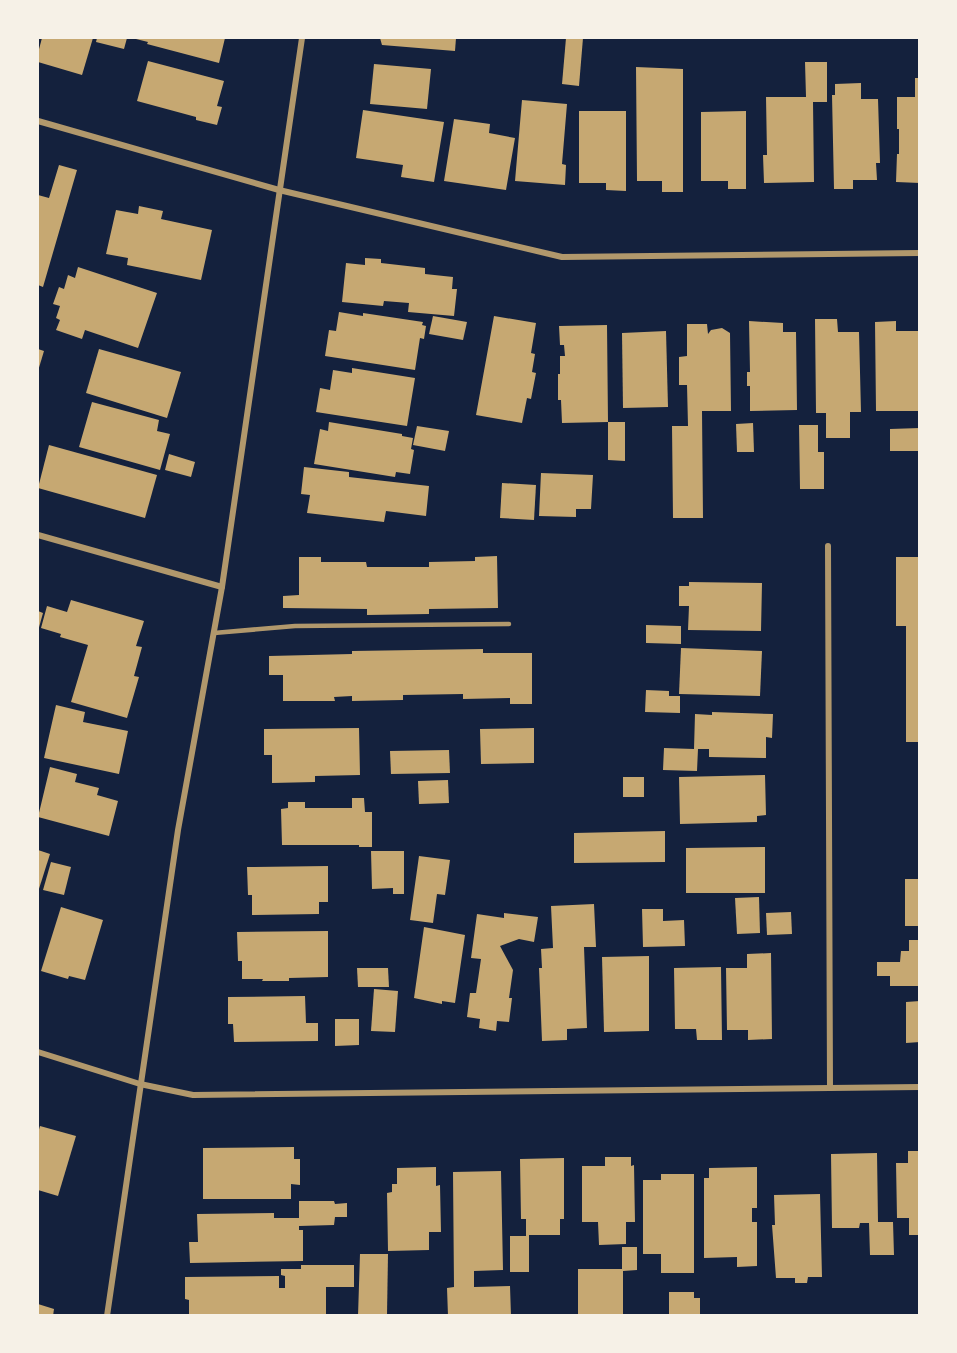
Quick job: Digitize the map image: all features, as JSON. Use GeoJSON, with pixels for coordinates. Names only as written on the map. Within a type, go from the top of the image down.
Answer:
{"type":"FeatureCollection","features":[{"type":"Feature","properties":{"kind":"street"},"geometry":{"type":"LineString","coordinates":[[107,1316],[178,830],[222,587],[302,38]]}},
{"type":"Feature","properties":{"kind":"street"},"geometry":{"type":"LineString","coordinates":[[38,121],[279,190],[562,256],[920,253]]}},
{"type":"Feature","properties":{"kind":"street"},"geometry":{"type":"LineString","coordinates":[[38,535],[222,587]]}},
{"type":"Feature","properties":{"kind":"street"},"geometry":{"type":"LineString","coordinates":[[828,546],[830,1088]]}},
{"type":"Feature","properties":{"kind":"street"},"geometry":{"type":"LineString","coordinates":[[38,1052],[140,1084],[193,1095],[920,1087]]}},
{"type":"Feature","properties":{"kind":"lane"},"geometry":{"type":"LineString","coordinates":[[214,633],[295,626],[509,624]]}},
{"type":"Feature","properties":{"kind":"building"},"geometry":{"type":"Polygon","coordinates":[[[42,38],[93,38],[82,75],[38,62],[42,38]]]}},
{"type":"Feature","properties":{"kind":"building"},"geometry":{"type":"Polygon","coordinates":[[[97,38],[127,38],[124,49],[96,42],[97,38]]]}},
{"type":"Feature","properties":{"kind":"building"},"geometry":{"type":"Polygon","coordinates":[[[132,38],[225,38],[219,63],[132,38]]]}},
{"type":"Feature","properties":{"kind":"building"},"geometry":{"type":"Polygon","coordinates":[[[380,38],[456,38],[455,51],[382,45],[380,38]]]}},
{"type":"Feature","properties":{"kind":"building"},"geometry":{"type":"Polygon","coordinates":[[[566,38],[583,38],[579,86],[562,84],[566,38]]]}},
{"type":"Feature","properties":{"kind":"building"},"geometry":{"type":"Polygon","coordinates":[[[148,61],[224,81],[217,106],[222,107],[217,125],[137,101],[148,61]]]}},
{"type":"Feature","properties":{"kind":"building"},"geometry":{"type":"Polygon","coordinates":[[[805,62],[827,62],[827,102],[813,102],[814,182],[764,183],[763,155],[767,155],[766,97],[806,97],[805,62]]]}},
{"type":"Feature","properties":{"kind":"building"},"geometry":{"type":"Polygon","coordinates":[[[374,64],[431,69],[427,109],[370,104],[374,64]]]}},
{"type":"Feature","properties":{"kind":"building"},"geometry":{"type":"Polygon","coordinates":[[[636,67],[683,69],[683,192],[662,192],[662,181],[637,181],[636,67]]]}},
{"type":"Feature","properties":{"kind":"building"},"geometry":{"type":"Polygon","coordinates":[[[915,78],[920,78],[920,183],[896,182],[897,154],[899,154],[897,97],[915,97],[915,78]]]}},
{"type":"Feature","properties":{"kind":"building"},"geometry":{"type":"Polygon","coordinates":[[[861,83],[861,99],[878,99],[880,163],[876,163],[877,180],[853,180],[853,189],[834,189],[832,95],[835,95],[835,84],[861,83]]]}},
{"type":"Feature","properties":{"kind":"building"},"geometry":{"type":"Polygon","coordinates":[[[522,100],[567,104],[562,164],[566,165],[565,185],[515,181],[522,100]]]}},
{"type":"Feature","properties":{"kind":"building"},"geometry":{"type":"Polygon","coordinates":[[[363,110],[444,122],[434,182],[401,177],[403,165],[356,158],[363,110]]]}},
{"type":"Feature","properties":{"kind":"building"},"geometry":{"type":"Polygon","coordinates":[[[579,111],[626,111],[626,191],[606,190],[606,183],[579,183],[579,111]]]}},
{"type":"Feature","properties":{"kind":"building"},"geometry":{"type":"Polygon","coordinates":[[[746,111],[746,189],[728,189],[728,181],[701,181],[701,112],[746,111]]]}},
{"type":"Feature","properties":{"kind":"building"},"geometry":{"type":"Polygon","coordinates":[[[454,119],[490,124],[489,133],[515,138],[506,190],[444,181],[454,119]]]}},
{"type":"Feature","properties":{"kind":"building"},"geometry":{"type":"Polygon","coordinates":[[[59,165],[77,170],[43,287],[38,285],[38,195],[49,198],[59,165]]]}},
{"type":"Feature","properties":{"kind":"building"},"geometry":{"type":"Polygon","coordinates":[[[139,206],[163,211],[161,219],[212,230],[201,280],[127,265],[128,258],[106,254],[116,210],[138,214],[139,206]]]}},
{"type":"Feature","properties":{"kind":"building"},"geometry":{"type":"Polygon","coordinates":[[[365,258],[381,259],[381,263],[425,268],[425,274],[453,277],[452,289],[457,289],[454,316],[408,312],[409,303],[384,301],[383,306],[342,302],[346,263],[365,265],[365,258]]]}},
{"type":"Feature","properties":{"kind":"building"},"geometry":{"type":"Polygon","coordinates":[[[78,267],[157,293],[138,348],[85,330],[82,339],[56,330],[60,320],[56,318],[60,306],[53,304],[59,287],[64,289],[68,275],[75,278],[78,267]]]}},
{"type":"Feature","properties":{"kind":"building"},"geometry":{"type":"Polygon","coordinates":[[[339,312],[363,316],[363,313],[423,322],[422,325],[426,326],[424,339],[420,338],[415,370],[325,356],[329,330],[336,331],[339,312]]]}},
{"type":"Feature","properties":{"kind":"building"},"geometry":{"type":"Polygon","coordinates":[[[433,316],[467,322],[463,340],[429,334],[433,316]]]}},
{"type":"Feature","properties":{"kind":"building"},"geometry":{"type":"Polygon","coordinates":[[[494,316],[536,323],[531,353],[535,354],[532,372],[536,373],[531,399],[527,398],[522,423],[476,415],[494,316]]]}},
{"type":"Feature","properties":{"kind":"building"},"geometry":{"type":"Polygon","coordinates":[[[815,319],[837,319],[838,332],[859,332],[861,412],[850,412],[850,438],[826,438],[826,413],[816,413],[815,319]]]}},
{"type":"Feature","properties":{"kind":"building"},"geometry":{"type":"Polygon","coordinates":[[[749,321],[783,323],[783,332],[796,332],[797,410],[750,411],[750,386],[747,386],[747,372],[750,372],[749,321]]]}},
{"type":"Feature","properties":{"kind":"building"},"geometry":{"type":"Polygon","coordinates":[[[896,321],[896,331],[920,331],[920,411],[876,411],[875,322],[896,321]]]}},
{"type":"Feature","properties":{"kind":"building"},"geometry":{"type":"Polygon","coordinates":[[[687,324],[707,324],[708,334],[711,330],[722,328],[730,333],[731,411],[702,411],[703,518],[673,518],[672,426],[688,426],[687,385],[679,385],[679,357],[687,356],[687,324]]]}},
{"type":"Feature","properties":{"kind":"building"},"geometry":{"type":"Polygon","coordinates":[[[607,325],[608,422],[562,423],[561,400],[558,400],[558,374],[560,374],[560,356],[565,356],[564,345],[560,345],[559,326],[607,325]]]}},
{"type":"Feature","properties":{"kind":"building"},"geometry":{"type":"Polygon","coordinates":[[[666,331],[668,407],[623,408],[622,333],[666,331]]]}},
{"type":"Feature","properties":{"kind":"building"},"geometry":{"type":"Polygon","coordinates":[[[38,349],[44,351],[38,371],[38,349]]]}},
{"type":"Feature","properties":{"kind":"building"},"geometry":{"type":"Polygon","coordinates":[[[99,349],[181,372],[167,418],[86,393],[99,349]]]}},
{"type":"Feature","properties":{"kind":"building"},"geometry":{"type":"Polygon","coordinates":[[[352,368],[415,378],[407,426],[316,412],[320,388],[330,390],[333,370],[352,373],[352,368]]]}},
{"type":"Feature","properties":{"kind":"building"},"geometry":{"type":"Polygon","coordinates":[[[92,402],[159,420],[157,431],[170,434],[160,470],[79,447],[92,402]]]}},
{"type":"Feature","properties":{"kind":"building"},"geometry":{"type":"Polygon","coordinates":[[[329,422],[402,434],[402,436],[413,438],[411,449],[414,450],[410,474],[396,472],[395,477],[314,464],[320,429],[328,431],[329,422]]]}},
{"type":"Feature","properties":{"kind":"building"},"geometry":{"type":"Polygon","coordinates":[[[608,422],[625,422],[625,461],[608,460],[608,422]]]}},
{"type":"Feature","properties":{"kind":"building"},"geometry":{"type":"Polygon","coordinates":[[[753,423],[754,452],[737,452],[736,424],[753,423]]]}},
{"type":"Feature","properties":{"kind":"building"},"geometry":{"type":"Polygon","coordinates":[[[799,425],[818,425],[818,452],[824,452],[824,489],[800,489],[799,425]]]}},
{"type":"Feature","properties":{"kind":"building"},"geometry":{"type":"Polygon","coordinates":[[[417,426],[449,431],[445,451],[413,445],[417,426]]]}},
{"type":"Feature","properties":{"kind":"building"},"geometry":{"type":"Polygon","coordinates":[[[920,428],[920,451],[890,451],[890,429],[920,428]]]}},
{"type":"Feature","properties":{"kind":"building"},"geometry":{"type":"Polygon","coordinates":[[[49,445],[157,475],[145,518],[38,488],[49,445]]]}},
{"type":"Feature","properties":{"kind":"building"},"geometry":{"type":"Polygon","coordinates":[[[169,454],[195,462],[191,477],[165,470],[169,454]]]}},
{"type":"Feature","properties":{"kind":"building"},"geometry":{"type":"Polygon","coordinates":[[[304,467],[349,472],[349,477],[429,486],[426,516],[386,511],[384,522],[307,513],[310,495],[301,494],[304,467]]]}},
{"type":"Feature","properties":{"kind":"building"},"geometry":{"type":"Polygon","coordinates":[[[541,473],[593,475],[591,509],[576,509],[576,517],[539,516],[541,473]]]}},
{"type":"Feature","properties":{"kind":"building"},"geometry":{"type":"Polygon","coordinates":[[[502,483],[536,485],[534,520],[500,518],[502,483]]]}},
{"type":"Feature","properties":{"kind":"building"},"geometry":{"type":"Polygon","coordinates":[[[497,556],[498,608],[429,609],[429,614],[367,615],[367,609],[283,608],[283,596],[299,595],[299,557],[321,557],[321,562],[366,562],[367,567],[429,567],[429,562],[475,561],[475,557],[497,556]]]}},
{"type":"Feature","properties":{"kind":"building"},"geometry":{"type":"Polygon","coordinates":[[[896,557],[920,557],[920,742],[906,742],[906,626],[896,626],[896,557]]]}},
{"type":"Feature","properties":{"kind":"building"},"geometry":{"type":"Polygon","coordinates":[[[689,582],[762,583],[761,631],[688,630],[689,606],[679,606],[679,586],[689,586],[689,582]]]}},
{"type":"Feature","properties":{"kind":"building"},"geometry":{"type":"Polygon","coordinates":[[[71,600],[144,621],[136,646],[142,647],[134,676],[139,677],[127,718],[71,702],[88,645],[60,637],[61,634],[41,628],[47,606],[67,612],[71,600]]]}},
{"type":"Feature","properties":{"kind":"building"},"geometry":{"type":"Polygon","coordinates":[[[38,611],[43,613],[38,631],[38,611]]]}},
{"type":"Feature","properties":{"kind":"building"},"geometry":{"type":"Polygon","coordinates":[[[646,625],[681,626],[681,644],[646,643],[646,625]]]}},
{"type":"Feature","properties":{"kind":"building"},"geometry":{"type":"Polygon","coordinates":[[[681,648],[762,651],[760,696],[679,694],[681,648]]]}},
{"type":"Feature","properties":{"kind":"building"},"geometry":{"type":"Polygon","coordinates":[[[483,649],[483,653],[532,653],[532,704],[510,704],[510,698],[463,699],[463,694],[403,695],[403,700],[352,701],[352,696],[334,697],[335,701],[283,701],[283,675],[269,675],[269,656],[352,654],[352,651],[483,649]]]}},
{"type":"Feature","properties":{"kind":"building"},"geometry":{"type":"Polygon","coordinates":[[[646,690],[669,691],[669,696],[680,696],[680,713],[645,712],[646,690]]]}},
{"type":"Feature","properties":{"kind":"building"},"geometry":{"type":"Polygon","coordinates":[[[56,705],[85,712],[83,722],[128,731],[119,774],[44,758],[56,705]]]}},
{"type":"Feature","properties":{"kind":"building"},"geometry":{"type":"Polygon","coordinates":[[[712,712],[773,714],[772,738],[766,737],[766,758],[709,757],[709,749],[698,749],[697,771],[663,770],[664,748],[694,749],[695,714],[712,715],[712,712]]]}},
{"type":"Feature","properties":{"kind":"building"},"geometry":{"type":"Polygon","coordinates":[[[359,728],[360,775],[315,776],[315,782],[272,783],[272,755],[264,755],[264,729],[359,728]]]}},
{"type":"Feature","properties":{"kind":"building"},"geometry":{"type":"Polygon","coordinates":[[[534,728],[534,763],[481,764],[480,729],[534,728]]]}},
{"type":"Feature","properties":{"kind":"building"},"geometry":{"type":"Polygon","coordinates":[[[449,750],[450,773],[391,774],[390,751],[449,750]]]}},
{"type":"Feature","properties":{"kind":"building"},"geometry":{"type":"Polygon","coordinates":[[[50,767],[77,774],[75,782],[99,788],[97,795],[118,801],[109,836],[38,817],[50,767]]]}},
{"type":"Feature","properties":{"kind":"building"},"geometry":{"type":"Polygon","coordinates":[[[765,775],[766,815],[757,816],[757,822],[680,824],[679,777],[765,775]]]}},
{"type":"Feature","properties":{"kind":"building"},"geometry":{"type":"Polygon","coordinates":[[[623,777],[644,777],[644,797],[623,797],[623,777]]]}},
{"type":"Feature","properties":{"kind":"building"},"geometry":{"type":"Polygon","coordinates":[[[448,780],[449,803],[419,804],[418,781],[448,780]]]}},
{"type":"Feature","properties":{"kind":"building"},"geometry":{"type":"Polygon","coordinates":[[[352,798],[364,798],[365,812],[372,812],[372,847],[282,845],[281,809],[288,808],[288,802],[305,802],[305,808],[352,808],[352,798]]]}},
{"type":"Feature","properties":{"kind":"building"},"geometry":{"type":"Polygon","coordinates":[[[665,831],[665,862],[574,863],[574,833],[665,831]]]}},
{"type":"Feature","properties":{"kind":"building"},"geometry":{"type":"Polygon","coordinates":[[[765,847],[765,893],[686,893],[686,848],[765,847]]]}},
{"type":"Feature","properties":{"kind":"building"},"geometry":{"type":"Polygon","coordinates":[[[38,850],[50,854],[38,892],[38,850]]]}},
{"type":"Feature","properties":{"kind":"building"},"geometry":{"type":"Polygon","coordinates":[[[371,851],[404,851],[404,894],[393,894],[393,888],[372,889],[371,851]]]}},
{"type":"Feature","properties":{"kind":"building"},"geometry":{"type":"Polygon","coordinates":[[[419,856],[450,860],[445,895],[437,894],[433,923],[410,920],[419,856]]]}},
{"type":"Feature","properties":{"kind":"building"},"geometry":{"type":"Polygon","coordinates":[[[51,862],[71,867],[64,895],[43,890],[51,862]]]}},
{"type":"Feature","properties":{"kind":"building"},"geometry":{"type":"Polygon","coordinates":[[[328,866],[328,902],[319,902],[319,914],[252,915],[252,895],[248,895],[247,867],[328,866]]]}},
{"type":"Feature","properties":{"kind":"building"},"geometry":{"type":"Polygon","coordinates":[[[905,879],[920,879],[920,926],[905,926],[905,879]]]}},
{"type":"Feature","properties":{"kind":"building"},"geometry":{"type":"Polygon","coordinates":[[[759,897],[760,933],[737,934],[735,898],[759,897]]]}},
{"type":"Feature","properties":{"kind":"building"},"geometry":{"type":"Polygon","coordinates":[[[594,904],[596,947],[584,947],[587,1028],[567,1029],[567,1040],[542,1041],[539,968],[542,968],[541,949],[553,948],[551,906],[594,904]]]}},
{"type":"Feature","properties":{"kind":"building"},"geometry":{"type":"Polygon","coordinates":[[[61,907],[103,920],[85,980],[69,976],[68,979],[41,971],[61,907]]]}},
{"type":"Feature","properties":{"kind":"building"},"geometry":{"type":"Polygon","coordinates":[[[642,909],[663,909],[663,921],[684,920],[685,946],[643,947],[642,909]]]}},
{"type":"Feature","properties":{"kind":"building"},"geometry":{"type":"Polygon","coordinates":[[[791,912],[792,934],[767,935],[766,913],[791,912]]]}},
{"type":"Feature","properties":{"kind":"building"},"geometry":{"type":"Polygon","coordinates":[[[504,913],[538,917],[534,942],[519,939],[500,946],[513,970],[509,998],[512,998],[509,1022],[497,1021],[496,1031],[479,1028],[480,1019],[467,1017],[470,993],[476,993],[481,959],[471,958],[477,914],[504,918],[504,913]]]}},
{"type":"Feature","properties":{"kind":"building"},"geometry":{"type":"Polygon","coordinates":[[[424,927],[465,935],[455,1003],[442,1001],[442,1004],[414,998],[424,927]]]}},
{"type":"Feature","properties":{"kind":"building"},"geometry":{"type":"Polygon","coordinates":[[[328,931],[328,977],[289,978],[289,981],[242,979],[242,961],[238,961],[237,932],[328,931]]]}},
{"type":"Feature","properties":{"kind":"building"},"geometry":{"type":"Polygon","coordinates":[[[909,940],[920,940],[920,986],[890,986],[890,976],[877,976],[877,962],[900,962],[901,951],[909,951],[909,940]]]}},
{"type":"Feature","properties":{"kind":"building"},"geometry":{"type":"Polygon","coordinates":[[[771,953],[772,1039],[748,1040],[748,1030],[727,1030],[726,968],[747,968],[747,954],[771,953]]]}},
{"type":"Feature","properties":{"kind":"building"},"geometry":{"type":"Polygon","coordinates":[[[649,956],[649,1031],[604,1032],[602,957],[649,956]]]}},
{"type":"Feature","properties":{"kind":"building"},"geometry":{"type":"Polygon","coordinates":[[[721,967],[722,1040],[697,1040],[696,1029],[675,1029],[674,968],[721,967]]]}},
{"type":"Feature","properties":{"kind":"building"},"geometry":{"type":"Polygon","coordinates":[[[357,968],[388,968],[389,987],[358,987],[357,968]]]}},
{"type":"Feature","properties":{"kind":"building"},"geometry":{"type":"Polygon","coordinates":[[[374,989],[398,991],[395,1032],[371,1031],[374,989]]]}},
{"type":"Feature","properties":{"kind":"building"},"geometry":{"type":"Polygon","coordinates":[[[305,996],[306,1023],[318,1023],[318,1041],[234,1042],[233,1024],[228,1024],[228,997],[305,996]]]}},
{"type":"Feature","properties":{"kind":"building"},"geometry":{"type":"Polygon","coordinates":[[[920,1001],[920,1042],[906,1043],[906,1002],[920,1001]]]}},
{"type":"Feature","properties":{"kind":"building"},"geometry":{"type":"Polygon","coordinates":[[[335,1019],[359,1019],[359,1045],[335,1046],[335,1019]]]}},
{"type":"Feature","properties":{"kind":"building"},"geometry":{"type":"Polygon","coordinates":[[[40,1126],[76,1136],[58,1196],[38,1190],[40,1126]]]}},
{"type":"Feature","properties":{"kind":"building"},"geometry":{"type":"Polygon","coordinates":[[[294,1147],[294,1159],[300,1159],[300,1185],[291,1184],[291,1199],[203,1199],[203,1148],[294,1147]]]}},
{"type":"Feature","properties":{"kind":"building"},"geometry":{"type":"Polygon","coordinates":[[[908,1151],[920,1151],[920,1235],[909,1235],[909,1218],[897,1218],[896,1163],[908,1163],[908,1151]]]}},
{"type":"Feature","properties":{"kind":"building"},"geometry":{"type":"Polygon","coordinates":[[[877,1153],[878,1222],[893,1222],[894,1255],[870,1255],[869,1223],[860,1223],[859,1228],[832,1228],[831,1154],[877,1153]]]}},
{"type":"Feature","properties":{"kind":"building"},"geometry":{"type":"Polygon","coordinates":[[[605,1157],[631,1157],[631,1166],[634,1165],[635,1222],[626,1222],[626,1244],[599,1245],[598,1222],[582,1222],[582,1166],[605,1166],[605,1157]]]}},
{"type":"Feature","properties":{"kind":"building"},"geometry":{"type":"Polygon","coordinates":[[[564,1158],[564,1219],[560,1219],[560,1235],[529,1235],[529,1272],[510,1272],[510,1236],[526,1236],[526,1219],[521,1219],[520,1159],[564,1158]]]}},
{"type":"Feature","properties":{"kind":"building"},"geometry":{"type":"Polygon","coordinates":[[[436,1167],[436,1186],[440,1185],[441,1232],[429,1232],[429,1250],[388,1251],[387,1193],[392,1192],[392,1184],[397,1184],[397,1168],[436,1167]]]}},
{"type":"Feature","properties":{"kind":"building"},"geometry":{"type":"Polygon","coordinates":[[[757,1167],[757,1208],[752,1208],[752,1222],[757,1222],[757,1266],[737,1267],[737,1257],[704,1258],[704,1178],[709,1178],[709,1168],[757,1167]]]}},
{"type":"Feature","properties":{"kind":"building"},"geometry":{"type":"Polygon","coordinates":[[[501,1171],[503,1270],[474,1271],[474,1287],[510,1286],[511,1316],[448,1316],[447,1288],[454,1287],[453,1172],[501,1171]]]}},
{"type":"Feature","properties":{"kind":"building"},"geometry":{"type":"Polygon","coordinates":[[[661,1174],[694,1174],[694,1273],[661,1273],[661,1254],[643,1254],[643,1180],[661,1180],[661,1174]]]}},
{"type":"Feature","properties":{"kind":"building"},"geometry":{"type":"Polygon","coordinates":[[[820,1194],[822,1277],[808,1277],[807,1283],[795,1283],[795,1278],[776,1278],[772,1225],[775,1225],[774,1195],[820,1194]]]}},
{"type":"Feature","properties":{"kind":"building"},"geometry":{"type":"Polygon","coordinates":[[[299,1201],[347,1203],[347,1217],[335,1217],[334,1225],[299,1226],[299,1230],[303,1230],[303,1261],[190,1263],[189,1242],[198,1242],[197,1214],[274,1213],[274,1218],[299,1218],[299,1201]]]}},
{"type":"Feature","properties":{"kind":"building"},"geometry":{"type":"Polygon","coordinates":[[[622,1247],[637,1247],[637,1270],[623,1271],[623,1316],[578,1316],[578,1269],[622,1269],[622,1247]]]}},
{"type":"Feature","properties":{"kind":"building"},"geometry":{"type":"Polygon","coordinates":[[[360,1254],[388,1254],[387,1316],[358,1316],[360,1254]]]}},
{"type":"Feature","properties":{"kind":"building"},"geometry":{"type":"Polygon","coordinates":[[[301,1265],[354,1265],[354,1287],[326,1287],[326,1316],[189,1316],[189,1300],[185,1299],[185,1277],[279,1276],[279,1288],[285,1288],[285,1276],[281,1275],[281,1269],[301,1269],[301,1265]]]}},
{"type":"Feature","properties":{"kind":"building"},"geometry":{"type":"Polygon","coordinates":[[[669,1292],[694,1292],[694,1298],[700,1298],[700,1316],[669,1316],[669,1292]]]}},
{"type":"Feature","properties":{"kind":"building"},"geometry":{"type":"Polygon","coordinates":[[[38,1304],[54,1309],[53,1316],[38,1316],[38,1304]]]}}]}
